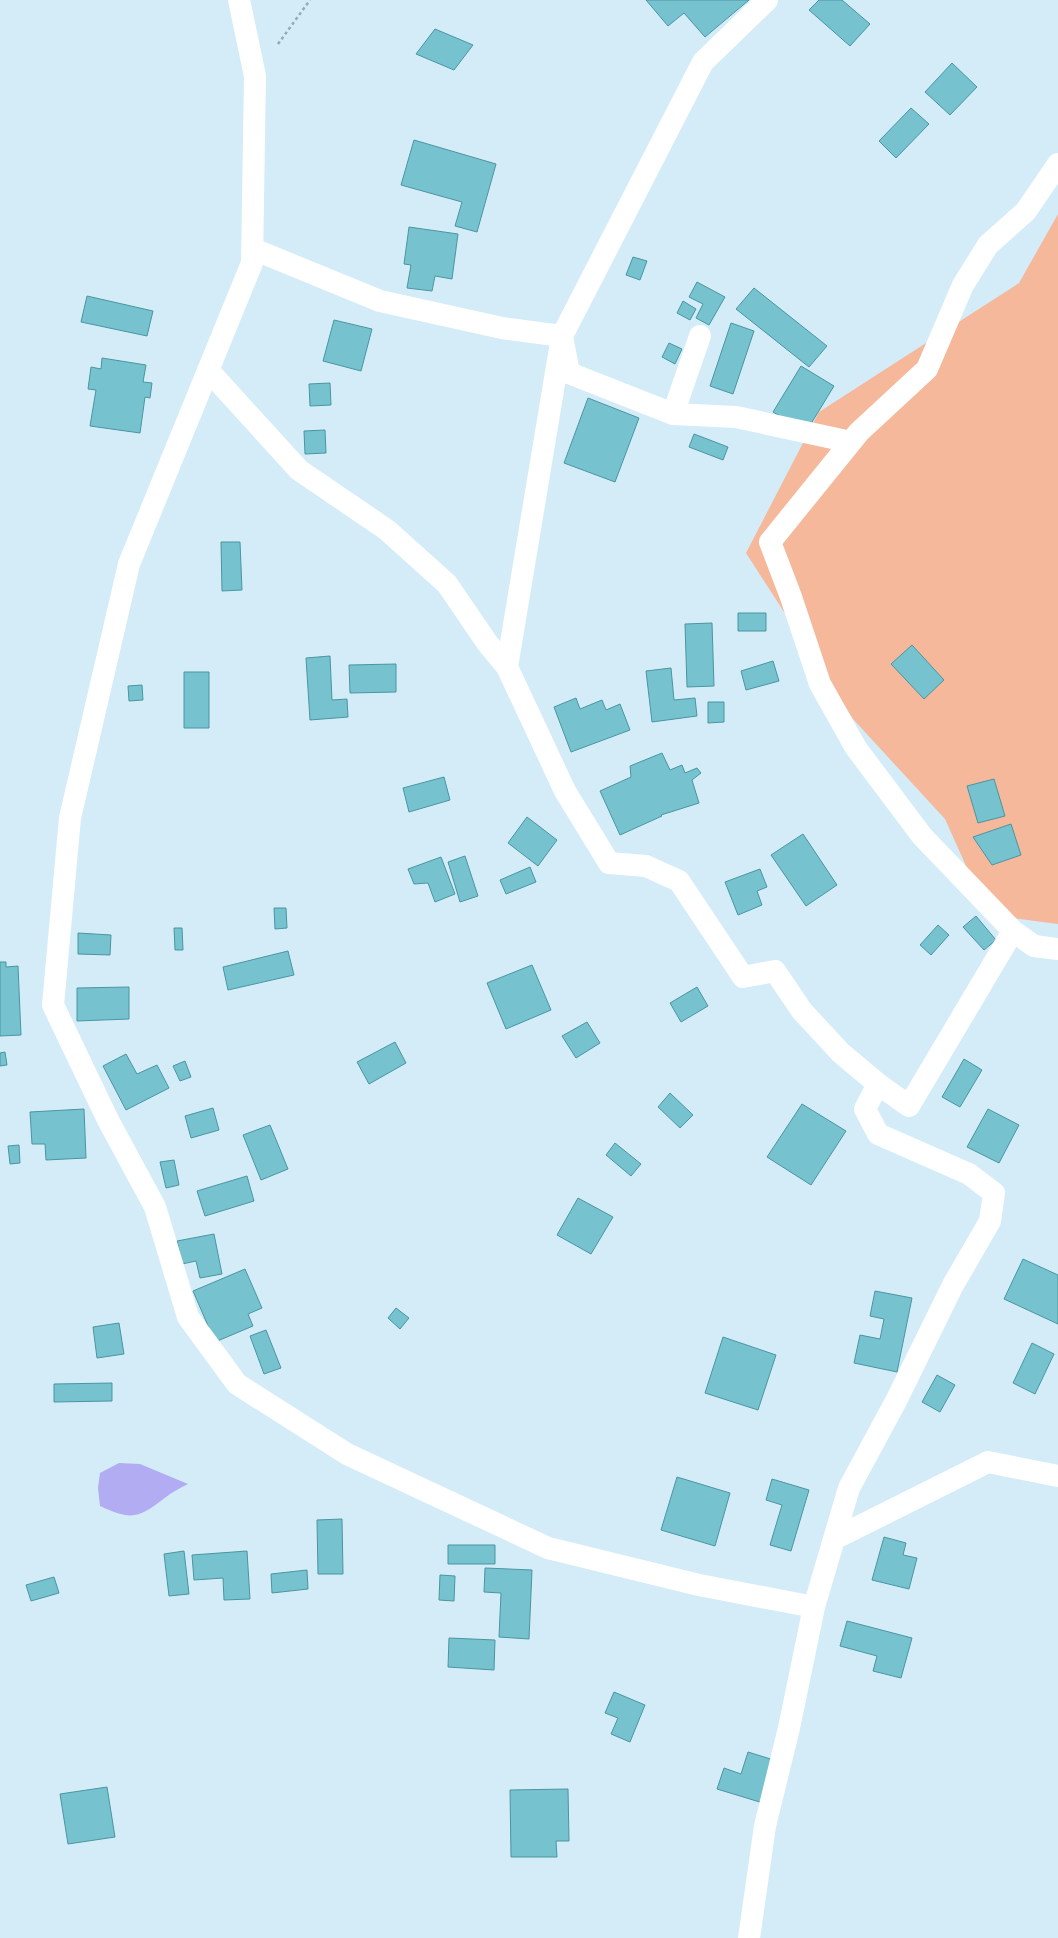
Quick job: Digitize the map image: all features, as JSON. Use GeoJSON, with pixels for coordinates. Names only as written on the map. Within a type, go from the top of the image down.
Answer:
{"type":"FeatureCollection","features":[{"type":"Feature","properties":{"kind":"street"},"geometry":{"type":"LineString","coordinates":[[239,0],[255,76],[252,263],[129,564],[70,818],[53,1005],[108,1120],[155,1207],[188,1317],[237,1384],[347,1454],[548,1548],[699,1585],[814,1607]]}},
{"type":"Feature","properties":{"kind":"street"},"geometry":{"type":"LineString","coordinates":[[507,667],[562,336],[703,62],[767,0]]}},
{"type":"Feature","properties":{"kind":"street"},"geometry":{"type":"LineString","coordinates":[[1058,164],[1026,212],[988,245],[963,285],[927,369],[859,432],[770,542],[820,684],[856,748],[922,836],[1013,931],[1034,946],[1058,949]]}},
{"type":"Feature","properties":{"kind":"street"},"geometry":{"type":"LineString","coordinates":[[253,249],[380,301],[502,328],[562,336]]}},
{"type":"Feature","properties":{"kind":"street"},"geometry":{"type":"LineString","coordinates":[[562,336],[569,373],[673,414],[736,417],[851,442]]}},
{"type":"Feature","properties":{"kind":"street"},"geometry":{"type":"LineString","coordinates":[[673,414],[700,336]]}},
{"type":"Feature","properties":{"kind":"street"},"geometry":{"type":"LineString","coordinates":[[208,370],[299,470],[387,530],[447,584],[488,644],[507,667],[565,791],[609,864],[646,866],[679,881],[743,977],[775,970],[802,1011],[841,1053],[878,1084],[909,1106],[1013,931]]}},
{"type":"Feature","properties":{"kind":"street"},"geometry":{"type":"LineString","coordinates":[[749,1938],[765,1826],[789,1728],[814,1607],[849,1488],[896,1401],[953,1285],[990,1221],[994,1193],[969,1174],[878,1134],[865,1109],[878,1084]]}},
{"type":"Feature","properties":{"kind":"street"},"geometry":{"type":"LineString","coordinates":[[834,1539],[988,1462],[1058,1476]]}},
{"type":"Feature","properties":{"kind":"path"},"geometry":{"type":"LineString","coordinates":[[255,76],[310,0]]}},
{"type":"Feature","properties":{"kind":"shaded area"},"geometry":{"type":"Polygon","coordinates":[[[1058,214],[1058,924],[988,915],[945,819],[853,719],[746,553],[819,412],[1019,283],[1058,214]]]}},
{"type":"Feature","properties":{"kind":"shaded area"},"geometry":{"type":"Polygon","coordinates":[[[119,1463],[140,1464],[188,1484],[173,1492],[142,1513],[135,1515],[120,1514],[100,1506],[98,1488],[100,1473],[119,1463]]]}},
{"type":"Feature","properties":{"kind":"building"},"geometry":{"type":"Polygon","coordinates":[[[646,0],[749,0],[705,37],[684,13],[668,26],[646,0]]]}},
{"type":"Feature","properties":{"kind":"building"},"geometry":{"type":"Polygon","coordinates":[[[819,0],[842,0],[870,24],[850,46],[809,10],[819,0]]]}},
{"type":"Feature","properties":{"kind":"building"},"geometry":{"type":"Polygon","coordinates":[[[435,29],[473,45],[454,70],[416,54],[435,29]]]}},
{"type":"Feature","properties":{"kind":"building"},"geometry":{"type":"Polygon","coordinates":[[[952,63],[977,87],[950,115],[925,92],[952,63]]]}},
{"type":"Feature","properties":{"kind":"building"},"geometry":{"type":"Polygon","coordinates":[[[911,108],[929,124],[896,158],[879,141],[911,108]]]}},
{"type":"Feature","properties":{"kind":"building"},"geometry":{"type":"Polygon","coordinates":[[[414,140],[496,164],[477,232],[455,226],[462,202],[401,185],[414,140]]]}},
{"type":"Feature","properties":{"kind":"building"},"geometry":{"type":"Polygon","coordinates":[[[409,227],[458,234],[452,279],[435,276],[432,291],[407,288],[411,265],[404,264],[409,227]]]}},
{"type":"Feature","properties":{"kind":"building"},"geometry":{"type":"Polygon","coordinates":[[[633,257],[647,261],[640,280],[626,275],[633,257]]]}},
{"type":"Feature","properties":{"kind":"building"},"geometry":{"type":"Polygon","coordinates":[[[697,282],[725,297],[709,325],[696,318],[703,304],[689,297],[697,282]]]}},
{"type":"Feature","properties":{"kind":"building"},"geometry":{"type":"Polygon","coordinates":[[[754,288],[827,346],[809,367],[736,309],[754,288]]]}},
{"type":"Feature","properties":{"kind":"building"},"geometry":{"type":"Polygon","coordinates":[[[87,296],[153,311],[147,336],[81,322],[87,296]]]}},
{"type":"Feature","properties":{"kind":"building"},"geometry":{"type":"Polygon","coordinates":[[[683,301],[696,309],[690,320],[677,313],[683,301]]]}},
{"type":"Feature","properties":{"kind":"building"},"geometry":{"type":"Polygon","coordinates":[[[334,320],[372,329],[361,371],[323,361],[334,320]]]}},
{"type":"Feature","properties":{"kind":"building"},"geometry":{"type":"Polygon","coordinates":[[[731,323],[754,331],[733,394],[710,386],[731,323]]]}},
{"type":"Feature","properties":{"kind":"building"},"geometry":{"type":"Polygon","coordinates":[[[669,343],[682,349],[675,364],[662,357],[669,343]]]}},
{"type":"Feature","properties":{"kind":"building"},"geometry":{"type":"Polygon","coordinates":[[[102,358],[146,365],[143,382],[152,383],[150,398],[145,397],[140,433],[90,426],[96,390],[88,389],[91,367],[101,369],[102,358]]]}},
{"type":"Feature","properties":{"kind":"building"},"geometry":{"type":"Polygon","coordinates":[[[801,366],[834,386],[806,432],[773,412],[801,366]]]}},
{"type":"Feature","properties":{"kind":"building"},"geometry":{"type":"Polygon","coordinates":[[[330,383],[331,405],[310,406],[309,384],[330,383]]]}},
{"type":"Feature","properties":{"kind":"building"},"geometry":{"type":"Polygon","coordinates":[[[588,398],[639,418],[615,482],[564,463],[588,398]]]}},
{"type":"Feature","properties":{"kind":"building"},"geometry":{"type":"Polygon","coordinates":[[[325,430],[326,453],[305,454],[304,431],[325,430]]]}},
{"type":"Feature","properties":{"kind":"building"},"geometry":{"type":"Polygon","coordinates":[[[694,434],[728,447],[723,460],[689,447],[694,434]]]}},
{"type":"Feature","properties":{"kind":"building"},"geometry":{"type":"Polygon","coordinates":[[[221,542],[240,542],[242,590],[222,591],[221,542]]]}},
{"type":"Feature","properties":{"kind":"building"},"geometry":{"type":"Polygon","coordinates":[[[738,613],[766,613],[766,631],[738,631],[738,613]]]}},
{"type":"Feature","properties":{"kind":"building"},"geometry":{"type":"Polygon","coordinates":[[[712,623],[714,686],[687,687],[685,624],[712,623]]]}},
{"type":"Feature","properties":{"kind":"building"},"geometry":{"type":"Polygon","coordinates":[[[912,645],[944,680],[924,699],[891,664],[912,645]]]}},
{"type":"Feature","properties":{"kind":"building"},"geometry":{"type":"Polygon","coordinates":[[[330,656],[332,700],[347,699],[348,717],[310,720],[306,658],[330,656]]]}},
{"type":"Feature","properties":{"kind":"building"},"geometry":{"type":"Polygon","coordinates":[[[773,661],[779,681],[746,690],[741,671],[773,661]]]}},
{"type":"Feature","properties":{"kind":"building"},"geometry":{"type":"Polygon","coordinates":[[[396,664],[396,692],[350,693],[349,665],[396,664]]]}},
{"type":"Feature","properties":{"kind":"building"},"geometry":{"type":"Polygon","coordinates":[[[671,668],[674,700],[695,698],[697,716],[652,722],[646,671],[671,668]]]}},
{"type":"Feature","properties":{"kind":"building"},"geometry":{"type":"Polygon","coordinates":[[[184,672],[209,672],[209,728],[184,728],[184,672]]]}},
{"type":"Feature","properties":{"kind":"building"},"geometry":{"type":"Polygon","coordinates":[[[142,685],[143,700],[129,701],[128,686],[142,685]]]}},
{"type":"Feature","properties":{"kind":"building"},"geometry":{"type":"Polygon","coordinates":[[[576,698],[580,709],[602,700],[606,710],[620,704],[630,730],[571,752],[554,707],[576,698]]]}},
{"type":"Feature","properties":{"kind":"building"},"geometry":{"type":"Polygon","coordinates":[[[708,702],[724,702],[724,722],[708,723],[708,702]]]}},
{"type":"Feature","properties":{"kind":"building"},"geometry":{"type":"Polygon","coordinates":[[[662,753],[670,770],[682,765],[685,773],[697,768],[701,773],[692,780],[699,803],[661,815],[662,816],[620,835],[600,791],[631,777],[630,766],[662,753]]]}},
{"type":"Feature","properties":{"kind":"building"},"geometry":{"type":"Polygon","coordinates":[[[444,777],[450,800],[409,812],[403,788],[444,777]]]}},
{"type":"Feature","properties":{"kind":"building"},"geometry":{"type":"Polygon","coordinates":[[[994,779],[1005,816],[978,823],[967,786],[994,779]]]}},
{"type":"Feature","properties":{"kind":"building"},"geometry":{"type":"Polygon","coordinates":[[[527,817],[557,840],[538,866],[508,843],[527,817]]]}},
{"type":"Feature","properties":{"kind":"building"},"geometry":{"type":"Polygon","coordinates":[[[1011,824],[1021,855],[992,865],[973,837],[1011,824]]]}},
{"type":"Feature","properties":{"kind":"building"},"geometry":{"type":"Polygon","coordinates":[[[803,834],[837,885],[806,906],[771,855],[803,834]]]}},
{"type":"Feature","properties":{"kind":"building"},"geometry":{"type":"Polygon","coordinates":[[[465,856],[478,896],[460,902],[448,862],[465,856]]]}},
{"type":"Feature","properties":{"kind":"building"},"geometry":{"type":"Polygon","coordinates":[[[441,857],[455,894],[435,902],[428,883],[414,884],[408,869],[441,857]]]}},
{"type":"Feature","properties":{"kind":"building"},"geometry":{"type":"Polygon","coordinates":[[[530,867],[536,882],[506,894],[500,880],[530,867]]]}},
{"type":"Feature","properties":{"kind":"building"},"geometry":{"type":"Polygon","coordinates":[[[760,869],[767,887],[757,891],[762,905],[738,915],[725,882],[760,869]]]}},
{"type":"Feature","properties":{"kind":"building"},"geometry":{"type":"Polygon","coordinates":[[[274,908],[286,908],[287,928],[275,929],[274,908]]]}},
{"type":"Feature","properties":{"kind":"building"},"geometry":{"type":"Polygon","coordinates":[[[976,916],[996,940],[984,950],[963,927],[976,916]]]}},
{"type":"Feature","properties":{"kind":"building"},"geometry":{"type":"Polygon","coordinates":[[[938,925],[949,935],[931,955],[920,945],[938,925]]]}},
{"type":"Feature","properties":{"kind":"building"},"geometry":{"type":"Polygon","coordinates":[[[174,928],[182,928],[183,950],[175,950],[174,928]]]}},
{"type":"Feature","properties":{"kind":"building"},"geometry":{"type":"Polygon","coordinates":[[[78,933],[111,935],[110,955],[78,954],[78,933]]]}},
{"type":"Feature","properties":{"kind":"building"},"geometry":{"type":"Polygon","coordinates":[[[288,951],[294,975],[228,990],[223,967],[288,951]]]}},
{"type":"Feature","properties":{"kind":"building"},"geometry":{"type":"Polygon","coordinates":[[[0,962],[6,962],[6,967],[18,966],[21,1035],[0,1036],[0,962]]]}},
{"type":"Feature","properties":{"kind":"building"},"geometry":{"type":"Polygon","coordinates":[[[532,965],[551,1010],[506,1029],[487,983],[532,965]]]}},
{"type":"Feature","properties":{"kind":"building"},"geometry":{"type":"Polygon","coordinates":[[[129,987],[129,1019],[77,1021],[77,988],[129,987]]]}},
{"type":"Feature","properties":{"kind":"building"},"geometry":{"type":"Polygon","coordinates":[[[697,987],[708,1006],[681,1022],[670,1003],[697,987]]]}},
{"type":"Feature","properties":{"kind":"building"},"geometry":{"type":"Polygon","coordinates":[[[587,1022],[600,1043],[576,1058],[562,1036],[587,1022]]]}},
{"type":"Feature","properties":{"kind":"building"},"geometry":{"type":"Polygon","coordinates":[[[395,1042],[406,1063],[369,1084],[357,1062],[395,1042]]]}},
{"type":"Feature","properties":{"kind":"building"},"geometry":{"type":"Polygon","coordinates":[[[5,1052],[7,1065],[0,1066],[0,1053],[5,1052]]]}},
{"type":"Feature","properties":{"kind":"building"},"geometry":{"type":"Polygon","coordinates":[[[126,1054],[137,1074],[157,1065],[169,1088],[126,1110],[103,1066],[126,1054]]]}},
{"type":"Feature","properties":{"kind":"building"},"geometry":{"type":"Polygon","coordinates":[[[964,1059],[982,1070],[960,1107],[942,1097],[964,1059]]]}},
{"type":"Feature","properties":{"kind":"building"},"geometry":{"type":"Polygon","coordinates":[[[185,1061],[191,1077],[180,1081],[173,1066],[185,1061]]]}},
{"type":"Feature","properties":{"kind":"building"},"geometry":{"type":"Polygon","coordinates":[[[670,1093],[693,1115],[680,1128],[658,1107],[670,1093]]]}},
{"type":"Feature","properties":{"kind":"building"},"geometry":{"type":"Polygon","coordinates":[[[802,1104],[846,1131],[811,1185],[767,1157],[802,1104]]]}},
{"type":"Feature","properties":{"kind":"building"},"geometry":{"type":"Polygon","coordinates":[[[213,1108],[219,1130],[191,1138],[185,1116],[213,1108]]]}},
{"type":"Feature","properties":{"kind":"building"},"geometry":{"type":"Polygon","coordinates":[[[84,1109],[86,1158],[46,1160],[45,1144],[32,1144],[30,1112],[84,1109]]]}},
{"type":"Feature","properties":{"kind":"building"},"geometry":{"type":"Polygon","coordinates":[[[988,1109],[1019,1125],[999,1163],[967,1147],[988,1109]]]}},
{"type":"Feature","properties":{"kind":"building"},"geometry":{"type":"Polygon","coordinates":[[[270,1125],[288,1169],[261,1180],[243,1135],[270,1125]]]}},
{"type":"Feature","properties":{"kind":"building"},"geometry":{"type":"Polygon","coordinates":[[[615,1143],[641,1164],[631,1176],[606,1155],[615,1143]]]}},
{"type":"Feature","properties":{"kind":"building"},"geometry":{"type":"Polygon","coordinates":[[[19,1145],[20,1163],[10,1164],[8,1146],[19,1145]]]}},
{"type":"Feature","properties":{"kind":"building"},"geometry":{"type":"Polygon","coordinates":[[[174,1160],[179,1185],[166,1188],[160,1162],[174,1160]]]}},
{"type":"Feature","properties":{"kind":"building"},"geometry":{"type":"Polygon","coordinates":[[[247,1176],[254,1201],[205,1216],[197,1191],[247,1176]]]}},
{"type":"Feature","properties":{"kind":"building"},"geometry":{"type":"Polygon","coordinates":[[[578,1198],[613,1217],[591,1254],[557,1235],[578,1198]]]}},
{"type":"Feature","properties":{"kind":"building"},"geometry":{"type":"Polygon","coordinates":[[[214,1234],[222,1274],[200,1278],[196,1261],[182,1264],[177,1241],[214,1234]]]}},
{"type":"Feature","properties":{"kind":"building"},"geometry":{"type":"Polygon","coordinates":[[[1023,1259],[1058,1275],[1058,1324],[1004,1299],[1023,1259]]]}},
{"type":"Feature","properties":{"kind":"building"},"geometry":{"type":"Polygon","coordinates":[[[245,1269],[262,1308],[248,1314],[253,1326],[215,1342],[193,1291],[245,1269]]]}},
{"type":"Feature","properties":{"kind":"building"},"geometry":{"type":"Polygon","coordinates":[[[875,1291],[912,1298],[897,1372],[854,1363],[860,1335],[880,1339],[884,1319],[870,1316],[875,1291]]]}},
{"type":"Feature","properties":{"kind":"building"},"geometry":{"type":"Polygon","coordinates":[[[396,1308],[409,1318],[400,1329],[388,1318],[396,1308]]]}},
{"type":"Feature","properties":{"kind":"building"},"geometry":{"type":"Polygon","coordinates":[[[119,1323],[124,1354],[97,1358],[93,1327],[119,1323]]]}},
{"type":"Feature","properties":{"kind":"building"},"geometry":{"type":"Polygon","coordinates":[[[266,1330],[281,1368],[264,1374],[250,1336],[266,1330]]]}},
{"type":"Feature","properties":{"kind":"building"},"geometry":{"type":"Polygon","coordinates":[[[723,1337],[776,1355],[758,1410],[705,1393],[723,1337]]]}},
{"type":"Feature","properties":{"kind":"building"},"geometry":{"type":"Polygon","coordinates":[[[1032,1343],[1054,1354],[1035,1394],[1013,1383],[1032,1343]]]}},
{"type":"Feature","properties":{"kind":"building"},"geometry":{"type":"Polygon","coordinates":[[[937,1375],[955,1385],[940,1412],[922,1402],[937,1375]]]}},
{"type":"Feature","properties":{"kind":"building"},"geometry":{"type":"Polygon","coordinates":[[[112,1383],[112,1401],[54,1402],[54,1384],[112,1383]]]}},
{"type":"Feature","properties":{"kind":"building"},"geometry":{"type":"Polygon","coordinates":[[[677,1477],[730,1493],[715,1546],[661,1530],[677,1477]]]}},
{"type":"Feature","properties":{"kind":"building"},"geometry":{"type":"Polygon","coordinates":[[[772,1479],[809,1490],[791,1551],[770,1545],[782,1505],[766,1500],[772,1479]]]}},
{"type":"Feature","properties":{"kind":"building"},"geometry":{"type":"Polygon","coordinates":[[[342,1519],[343,1574],[318,1574],[317,1520],[342,1519]]]}},
{"type":"Feature","properties":{"kind":"building"},"geometry":{"type":"Polygon","coordinates":[[[884,1537],[906,1543],[903,1555],[917,1558],[909,1589],[872,1580],[884,1537]]]}},
{"type":"Feature","properties":{"kind":"building"},"geometry":{"type":"Polygon","coordinates":[[[448,1545],[495,1545],[495,1564],[448,1564],[448,1545]]]}},
{"type":"Feature","properties":{"kind":"building"},"geometry":{"type":"Polygon","coordinates":[[[184,1551],[189,1594],[169,1596],[164,1554],[184,1551]]]}},
{"type":"Feature","properties":{"kind":"building"},"geometry":{"type":"Polygon","coordinates":[[[247,1551],[250,1599],[224,1600],[223,1578],[194,1580],[192,1555],[247,1551]]]}},
{"type":"Feature","properties":{"kind":"building"},"geometry":{"type":"Polygon","coordinates":[[[485,1568],[532,1570],[529,1639],[499,1637],[501,1593],[484,1592],[485,1568]]]}},
{"type":"Feature","properties":{"kind":"building"},"geometry":{"type":"Polygon","coordinates":[[[307,1570],[308,1589],[272,1593],[271,1574],[307,1570]]]}},
{"type":"Feature","properties":{"kind":"building"},"geometry":{"type":"Polygon","coordinates":[[[440,1575],[455,1576],[454,1601],[439,1600],[440,1575]]]}},
{"type":"Feature","properties":{"kind":"building"},"geometry":{"type":"Polygon","coordinates":[[[54,1577],[59,1593],[31,1601],[26,1585],[54,1577]]]}},
{"type":"Feature","properties":{"kind":"building"},"geometry":{"type":"Polygon","coordinates":[[[847,1621],[912,1638],[901,1678],[873,1671],[877,1656],[840,1646],[847,1621]]]}},
{"type":"Feature","properties":{"kind":"building"},"geometry":{"type":"Polygon","coordinates":[[[449,1638],[495,1640],[494,1670],[448,1667],[449,1638]]]}},
{"type":"Feature","properties":{"kind":"building"},"geometry":{"type":"Polygon","coordinates":[[[614,1692],[645,1705],[630,1742],[611,1734],[618,1718],[605,1713],[614,1692]]]}},
{"type":"Feature","properties":{"kind":"building"},"geometry":{"type":"Polygon","coordinates":[[[748,1752],[777,1761],[763,1803],[717,1789],[724,1768],[741,1774],[748,1752]]]}},
{"type":"Feature","properties":{"kind":"building"},"geometry":{"type":"Polygon","coordinates":[[[107,1787],[115,1837],[68,1844],[60,1794],[107,1787]]]}},
{"type":"Feature","properties":{"kind":"building"},"geometry":{"type":"Polygon","coordinates":[[[568,1789],[569,1841],[556,1841],[557,1857],[511,1857],[510,1790],[568,1789]]]}}]}
